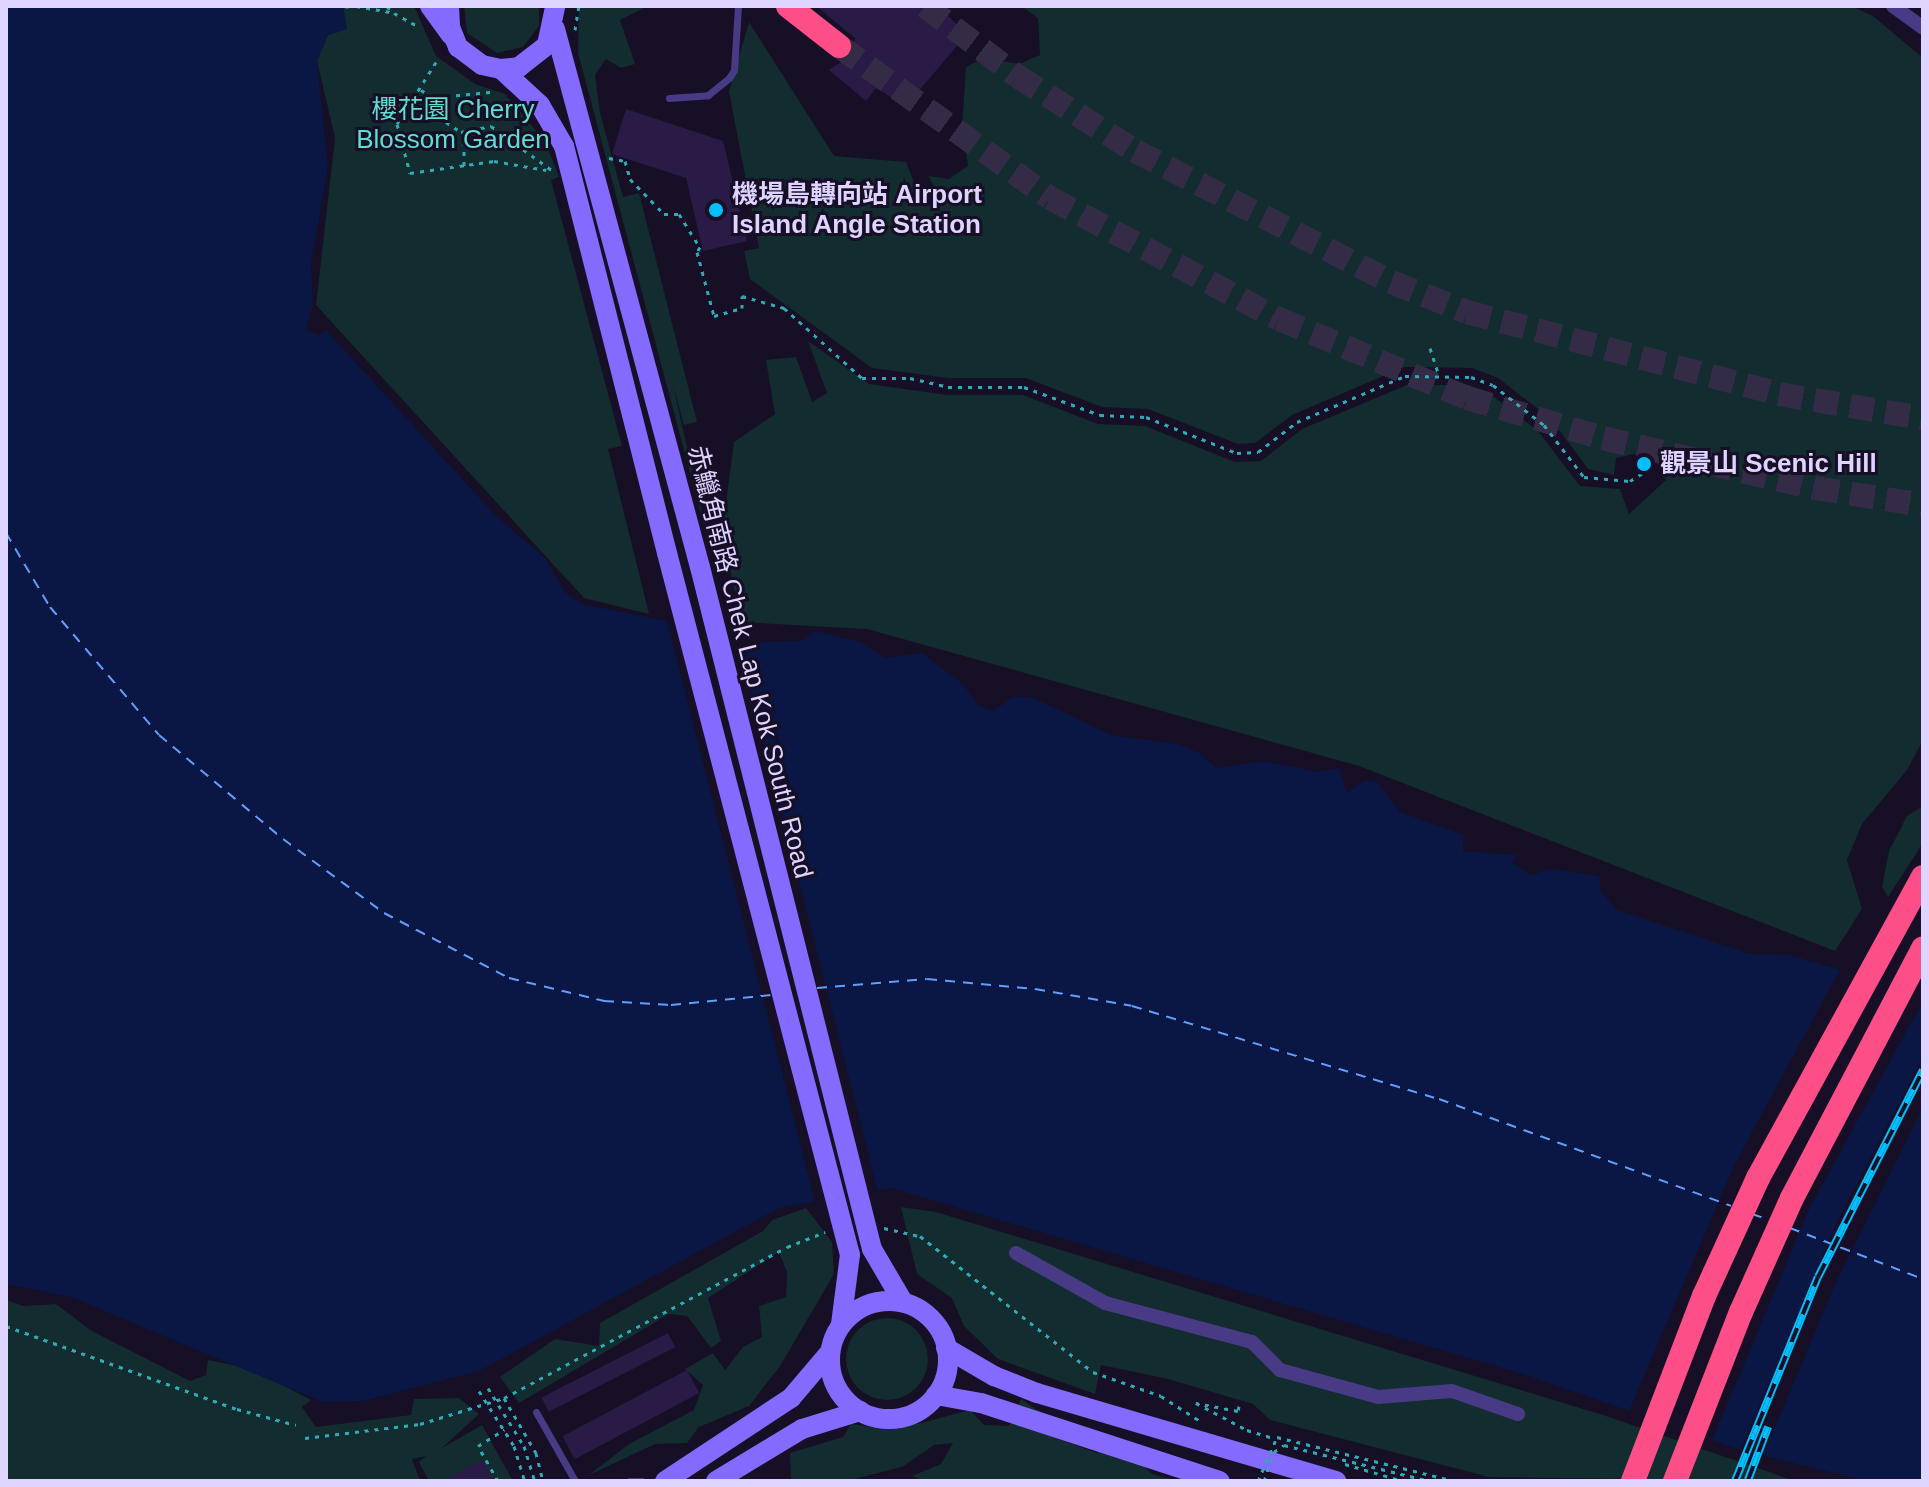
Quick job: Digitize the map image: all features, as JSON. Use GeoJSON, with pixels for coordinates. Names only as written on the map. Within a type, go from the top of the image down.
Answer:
{"type":"FeatureCollection","features":[{"type":"Feature","properties":{"kind":"highway"},"geometry":{"type":"LineString","coordinates":[[788,6],[839,46]]}},
{"type":"Feature","properties":{"kind":"highway"},"geometry":{"type":"LineString","coordinates":[[1633,1481],[1704,1296],[1758,1178],[1920,882]]}},
{"type":"Feature","properties":{"kind":"highway"},"geometry":{"type":"LineString","coordinates":[[1675,1481],[1741,1312],[1792,1198],[1923,948]]}},
{"type":"Feature","properties":{"kind":"main road"},"geometry":{"type":"LineString","coordinates":[[430,6],[453,38]]}},
{"type":"Feature","properties":{"kind":"main road"},"geometry":{"type":"LineString","coordinates":[[449,6],[453,38]]}},
{"type":"Feature","properties":{"kind":"main road","name":"赤鱲角南路 Chek Lap Kok South Road"},"geometry":{"type":"LineString","coordinates":[[555,6],[555,29],[700,567],[871,1238],[903,1302]]}},
{"type":"Feature","properties":{"kind":"main road"},"geometry":{"type":"LineString","coordinates":[[501,69],[535,58],[555,29]]}},
{"type":"Feature","properties":{"kind":"main road","name":"赤鱲角南路 Chek Lap Kok South Road"},"geometry":{"type":"LineString","coordinates":[[453,38],[473,60],[501,69],[540,105],[564,146],[850,1255],[841,1324]]}},
{"type":"Feature","properties":{"kind":"main road"},"geometry":{"type":"LineString","coordinates":[[665,1481],[791,1398],[830,1352],[841,1324],[875,1302],[903,1302],[929,1316],[946,1348],[946,1373],[936,1395],[901,1418],[860,1411],[802,1429],[716,1481]]}},
{"type":"Feature","properties":{"kind":"main road"},"geometry":{"type":"LineString","coordinates":[[946,1348],[994,1376],[1037,1393],[1336,1481]]}},
{"type":"Feature","properties":{"kind":"main road"},"geometry":{"type":"LineString","coordinates":[[830,1352],[836,1386],[860,1411]]}},
{"type":"Feature","properties":{"kind":"main road"},"geometry":{"type":"LineString","coordinates":[[936,1395],[981,1403],[1220,1481]]}},
{"type":"Feature","properties":{"kind":"street"},"geometry":{"type":"LineString","coordinates":[[1893,6],[1923,28]]}},
{"type":"Feature","properties":{"kind":"street"},"geometry":{"type":"LineString","coordinates":[[1016,1253],[1105,1303],[1252,1342],[1280,1370],[1378,1397],[1452,1391],[1518,1414]]}},
{"type":"Feature","properties":{"kind":"lane"},"geometry":{"type":"LineString","coordinates":[[669,98],[708,95],[729,78],[734,70],[738,6]]}},
{"type":"Feature","properties":{"kind":"lane"},"geometry":{"type":"LineString","coordinates":[[536,1412],[572,1481]]}},
{"type":"Feature","properties":{"kind":"lane"},"geometry":{"type":"LineString","coordinates":[[544,1427],[554,1422]]}},
{"type":"Feature","properties":{"kind":"lane"},"geometry":{"type":"LineString","coordinates":[[629,1481],[642,1481]]}},
{"type":"Feature","properties":{"kind":"path"},"geometry":{"type":"LineString","coordinates":[[356,6],[392,13],[417,26]]}},
{"type":"Feature","properties":{"kind":"path"},"geometry":{"type":"LineString","coordinates":[[387,6],[392,13]]}},
{"type":"Feature","properties":{"kind":"path"},"geometry":{"type":"LineString","coordinates":[[436,62],[397,124],[405,165],[415,175],[494,161],[553,171]]}},
{"type":"Feature","properties":{"kind":"path"},"geometry":{"type":"LineString","coordinates":[[421,90],[444,104]]}},
{"type":"Feature","properties":{"kind":"path"},"geometry":{"type":"LineString","coordinates":[[444,104],[455,93],[490,92]]}},
{"type":"Feature","properties":{"kind":"path"},"geometry":{"type":"LineString","coordinates":[[444,104],[446,122],[464,131],[491,126],[546,170]]}},
{"type":"Feature","properties":{"kind":"path"},"geometry":{"type":"LineString","coordinates":[[464,131],[464,167]]}},
{"type":"Feature","properties":{"kind":"path"},"geometry":{"type":"LineString","coordinates":[[609,158],[625,161],[630,179],[664,214],[679,214],[700,247],[697,252],[714,316],[742,308],[742,296],[784,308],[862,378],[910,378],[948,387],[1024,387],[1100,415],[1146,417],[1237,453],[1258,452],[1297,422],[1374,386],[1405,376],[1471,377],[1493,385],[1544,425],[1584,477],[1630,481],[1652,467]]}},
{"type":"Feature","properties":{"kind":"path"},"geometry":{"type":"LineString","coordinates":[[1430,348],[1439,376]]}},
{"type":"Feature","properties":{"kind":"path"},"geometry":{"type":"LineString","coordinates":[[305,1438],[383,1432],[504,1398],[787,1247],[840,1228]]}},
{"type":"Feature","properties":{"kind":"path"},"geometry":{"type":"LineString","coordinates":[[871,1238],[902,1229],[920,1236],[1093,1372],[1161,1396],[1203,1424]]}},
{"type":"Feature","properties":{"kind":"path"},"geometry":{"type":"LineString","coordinates":[[6,1326],[260,1417],[296,1425]]}},
{"type":"Feature","properties":{"kind":"path"},"geometry":{"type":"LineString","coordinates":[[488,1388],[524,1446],[535,1481]]}},
{"type":"Feature","properties":{"kind":"path"},"geometry":{"type":"LineString","coordinates":[[479,1391],[504,1430],[525,1481]]}},
{"type":"Feature","properties":{"kind":"path"},"geometry":{"type":"LineString","coordinates":[[504,1398],[536,1453],[543,1481]]}},
{"type":"Feature","properties":{"kind":"path"},"geometry":{"type":"LineString","coordinates":[[1239,1406],[1238,1411],[1196,1403],[1247,1430],[1273,1438],[1455,1481]]}},
{"type":"Feature","properties":{"kind":"path"},"geometry":{"type":"LineString","coordinates":[[498,1481],[478,1446],[504,1430]]}},
{"type":"Feature","properties":{"kind":"path"},"geometry":{"type":"LineString","coordinates":[[1234,1433],[1403,1481]]}},
{"type":"Feature","properties":{"kind":"path"},"geometry":{"type":"LineString","coordinates":[[1258,1481],[1273,1438]]}},
{"type":"Feature","properties":{"kind":"path"},"geometry":{"type":"LineString","coordinates":[[1264,1481],[1277,1446],[1284,1445],[1430,1481]]}},
{"type":"Feature","properties":{"kind":"path"},"geometry":{"type":"LineString","coordinates":[[955,1481],[966,1481]]}},
{"type":"Feature","properties":{"kind":"green space","name":"櫻花園 Cherry Blossom Garden"},"geometry":{"type":"Polygon","coordinates":[[[343,6],[414,6],[436,56],[475,84],[505,94],[545,141],[559,177],[551,180],[622,446],[608,449],[649,614],[584,598],[316,305],[335,138],[317,61],[328,35],[347,29],[343,6]]]}},
{"type":"Feature","properties":{"kind":"green space"},"geometry":{"type":"Polygon","coordinates":[[[464,6],[539,6],[539,26],[523,47],[497,53],[467,33],[464,6]]]}},
{"type":"Feature","properties":{"kind":"green space"},"geometry":{"type":"Polygon","coordinates":[[[579,6],[648,6],[620,20],[635,64],[621,68],[606,59],[595,75],[600,113],[623,197],[639,193],[697,422],[684,425],[673,386],[711,551],[578,53],[579,6]]]}},
{"type":"Feature","properties":{"kind":"green space"},"geometry":{"type":"Polygon","coordinates":[[[1021,6],[1851,6],[1873,16],[1923,58],[1923,740],[1907,770],[1862,824],[1847,860],[1862,909],[1835,951],[1359,766],[867,629],[741,622],[722,532],[734,442],[775,414],[766,360],[796,357],[812,402],[827,393],[808,341],[869,384],[947,395],[1023,395],[1098,424],[1145,426],[1235,462],[1261,461],[1302,429],[1407,385],[1469,385],[1489,393],[1538,431],[1580,486],[1620,489],[1629,514],[1666,480],[1656,461],[1638,453],[1616,458],[1614,475],[1588,469],[1551,419],[1498,378],[1472,368],[1404,367],[1292,415],[1255,443],[1238,444],[1148,409],[1102,407],[1026,378],[948,378],[872,368],[750,279],[744,251],[759,248],[729,92],[749,22],[834,156],[906,162],[923,205],[941,205],[929,176],[949,179],[968,166],[962,125],[966,67],[983,58],[1019,64],[1040,55],[1038,18],[1021,6]]]}},
{"type":"Feature","properties":{"kind":"green space"},"geometry":{"type":"Polygon","coordinates":[[[1923,806],[1923,843],[1888,897],[1882,887],[1889,851],[1907,816],[1923,806]]]}},
{"type":"Feature","properties":{"kind":"green space"},"geometry":{"type":"Polygon","coordinates":[[[901,1207],[936,1212],[1603,1415],[1795,1481],[1489,1477],[1270,1420],[1253,1404],[1168,1379],[1101,1365],[1095,1394],[998,1359],[964,1326],[952,1298],[917,1274],[901,1207]]]}},
{"type":"Feature","properties":{"kind":"green space"},"geometry":{"type":"Polygon","coordinates":[[[806,1208],[832,1242],[834,1274],[780,1366],[749,1406],[699,1427],[687,1443],[655,1444],[589,1475],[629,1444],[694,1410],[703,1385],[685,1369],[713,1353],[725,1370],[743,1347],[762,1337],[759,1306],[786,1297],[787,1272],[779,1252],[708,1298],[721,1341],[711,1348],[687,1316],[669,1314],[519,1403],[500,1377],[555,1339],[599,1346],[600,1323],[763,1231],[772,1220],[806,1208]]]}},
{"type":"Feature","properties":{"kind":"green space"},"geometry":{"type":"Polygon","coordinates":[[[6,1300],[23,1306],[56,1304],[92,1331],[190,1381],[206,1375],[208,1360],[252,1369],[311,1400],[302,1407],[316,1427],[411,1415],[414,1399],[459,1398],[479,1414],[442,1448],[482,1425],[513,1481],[429,1481],[419,1462],[426,1456],[412,1459],[420,1481],[6,1481],[6,1300]]]}},
{"type":"Feature","properties":{"kind":"green space"},"geometry":{"type":"Polygon","coordinates":[[[879,1318],[895,1318],[910,1325],[921,1336],[928,1359],[925,1375],[916,1388],[895,1400],[879,1400],[864,1393],[853,1382],[846,1367],[846,1351],[853,1336],[864,1325],[879,1318]]]}},
{"type":"Feature","properties":{"kind":"green space"},"geometry":{"type":"Polygon","coordinates":[[[1021,1399],[1043,1414],[1055,1438],[1097,1453],[1121,1443],[1152,1474],[1178,1481],[924,1481],[912,1476],[941,1464],[953,1443],[934,1445],[902,1467],[846,1481],[791,1481],[790,1453],[843,1437],[851,1424],[879,1428],[921,1423],[970,1410],[984,1425],[1009,1426],[1021,1399]]]}},
{"type":"Feature","properties":{"kind":"shaded area"},"geometry":{"type":"Polygon","coordinates":[[[6,6],[343,6],[347,29],[328,35],[317,61],[328,167],[311,264],[313,305],[306,330],[319,335],[326,330],[497,517],[545,558],[565,592],[582,604],[667,621],[736,663],[760,642],[802,641],[815,631],[860,642],[886,658],[922,653],[963,684],[978,705],[993,711],[1013,697],[1032,697],[1111,735],[1178,744],[1200,753],[1216,768],[1265,761],[1319,772],[1339,768],[1347,793],[1365,780],[1377,782],[1400,812],[1464,835],[1463,851],[1518,855],[1512,863],[1531,875],[1551,869],[1599,876],[1601,891],[1617,910],[1750,954],[1790,955],[1923,994],[1923,1481],[1866,1481],[1741,1450],[1529,1376],[891,1188],[779,1208],[479,1371],[364,1401],[322,1402],[71,1297],[6,1284],[6,6]]]}},
{"type":"Feature","properties":{"kind":"pier"},"geometry":{"type":"Polygon","coordinates":[[[666,617],[736,658],[741,653],[878,1192],[815,1202],[666,617]]]}},
{"type":"Feature","properties":{"kind":"pier"},"geometry":{"type":"Polygon","coordinates":[[[1842,966],[1923,990],[1923,1001],[1810,1207],[1710,1445],[1627,1416],[1734,1166],[1842,966]]]}},
{"type":"Feature","properties":{"kind":"pier"},"geometry":{"type":"Polygon","coordinates":[[[1923,1057],[1923,1107],[1836,1282],[1762,1458],[1739,1454],[1835,1226],[1923,1057]]]}},
{"type":"Feature","properties":{"kind":"building"},"geometry":{"type":"Polygon","coordinates":[[[816,6],[948,6],[944,12],[967,34],[906,106],[876,88],[866,101],[829,70],[850,56],[855,38],[816,6]]]}},
{"type":"Feature","properties":{"kind":"building","name":"機場島轉向站 Airport Island Angle Station"},"geometry":{"type":"Polygon","coordinates":[[[626,109],[723,141],[747,241],[703,251],[686,178],[612,154],[626,109]]]}},
{"type":"Feature","properties":{"kind":"building"},"geometry":{"type":"Polygon","coordinates":[[[668,1333],[675,1347],[549,1412],[541,1397],[668,1333]]]}},
{"type":"Feature","properties":{"kind":"building"},"geometry":{"type":"Polygon","coordinates":[[[687,1370],[699,1393],[575,1459],[563,1436],[687,1370]]]}},
{"type":"Feature","properties":{"kind":"building"},"geometry":{"type":"Polygon","coordinates":[[[482,1459],[494,1481],[444,1481],[482,1459]]]}},
{"type":"Feature","properties":{"kind":"ferry route"},"geometry":{"type":"LineString","coordinates":[[6,533],[50,607],[159,735],[283,839],[384,913],[509,978],[604,1001],[671,1005],[771,995]]}},
{"type":"Feature","properties":{"kind":"ferry route"},"geometry":{"type":"LineString","coordinates":[[817,988],[927,979],[1035,989],[1132,1006],[1439,1099],[1731,1206]]}},
{"type":"Feature","properties":{"kind":"ferry route"},"geometry":{"type":"LineString","coordinates":[[1752,1214],[1769,1220]]}},
{"type":"Feature","properties":{"kind":"ferry route"},"geometry":{"type":"LineString","coordinates":[[1790,1228],[1923,1279]]}},
{"type":"Feature","properties":{"kind":"tunnel"},"geometry":{"type":"LineString","coordinates":[[925,6],[1017,76],[1135,151],[1391,282],[1467,312],[1779,394],[1923,418]]}},
{"type":"Feature","properties":{"kind":"tunnel"},"geometry":{"type":"LineString","coordinates":[[839,46],[1050,198],[1279,319],[1467,398],[1603,438],[1815,488],[1923,505]]}},
{"type":"Feature","properties":{"kind":"railway"},"geometry":{"type":"LineString","coordinates":[[1735,1481],[1818,1277],[1923,1070]]}},
{"type":"Feature","properties":{"kind":"railway"},"geometry":{"type":"LineString","coordinates":[[1748,1480],[1768,1427]]}},
{"type":"Feature","properties":{"kind":"place","name":"機場島轉向站 Airport Island Angle Station"},"geometry":{"type":"Point","coordinates":[716,210]}},
{"type":"Feature","properties":{"kind":"place","name":"觀景山 Scenic Hill"},"geometry":{"type":"Point","coordinates":[1644,464]}}]}
